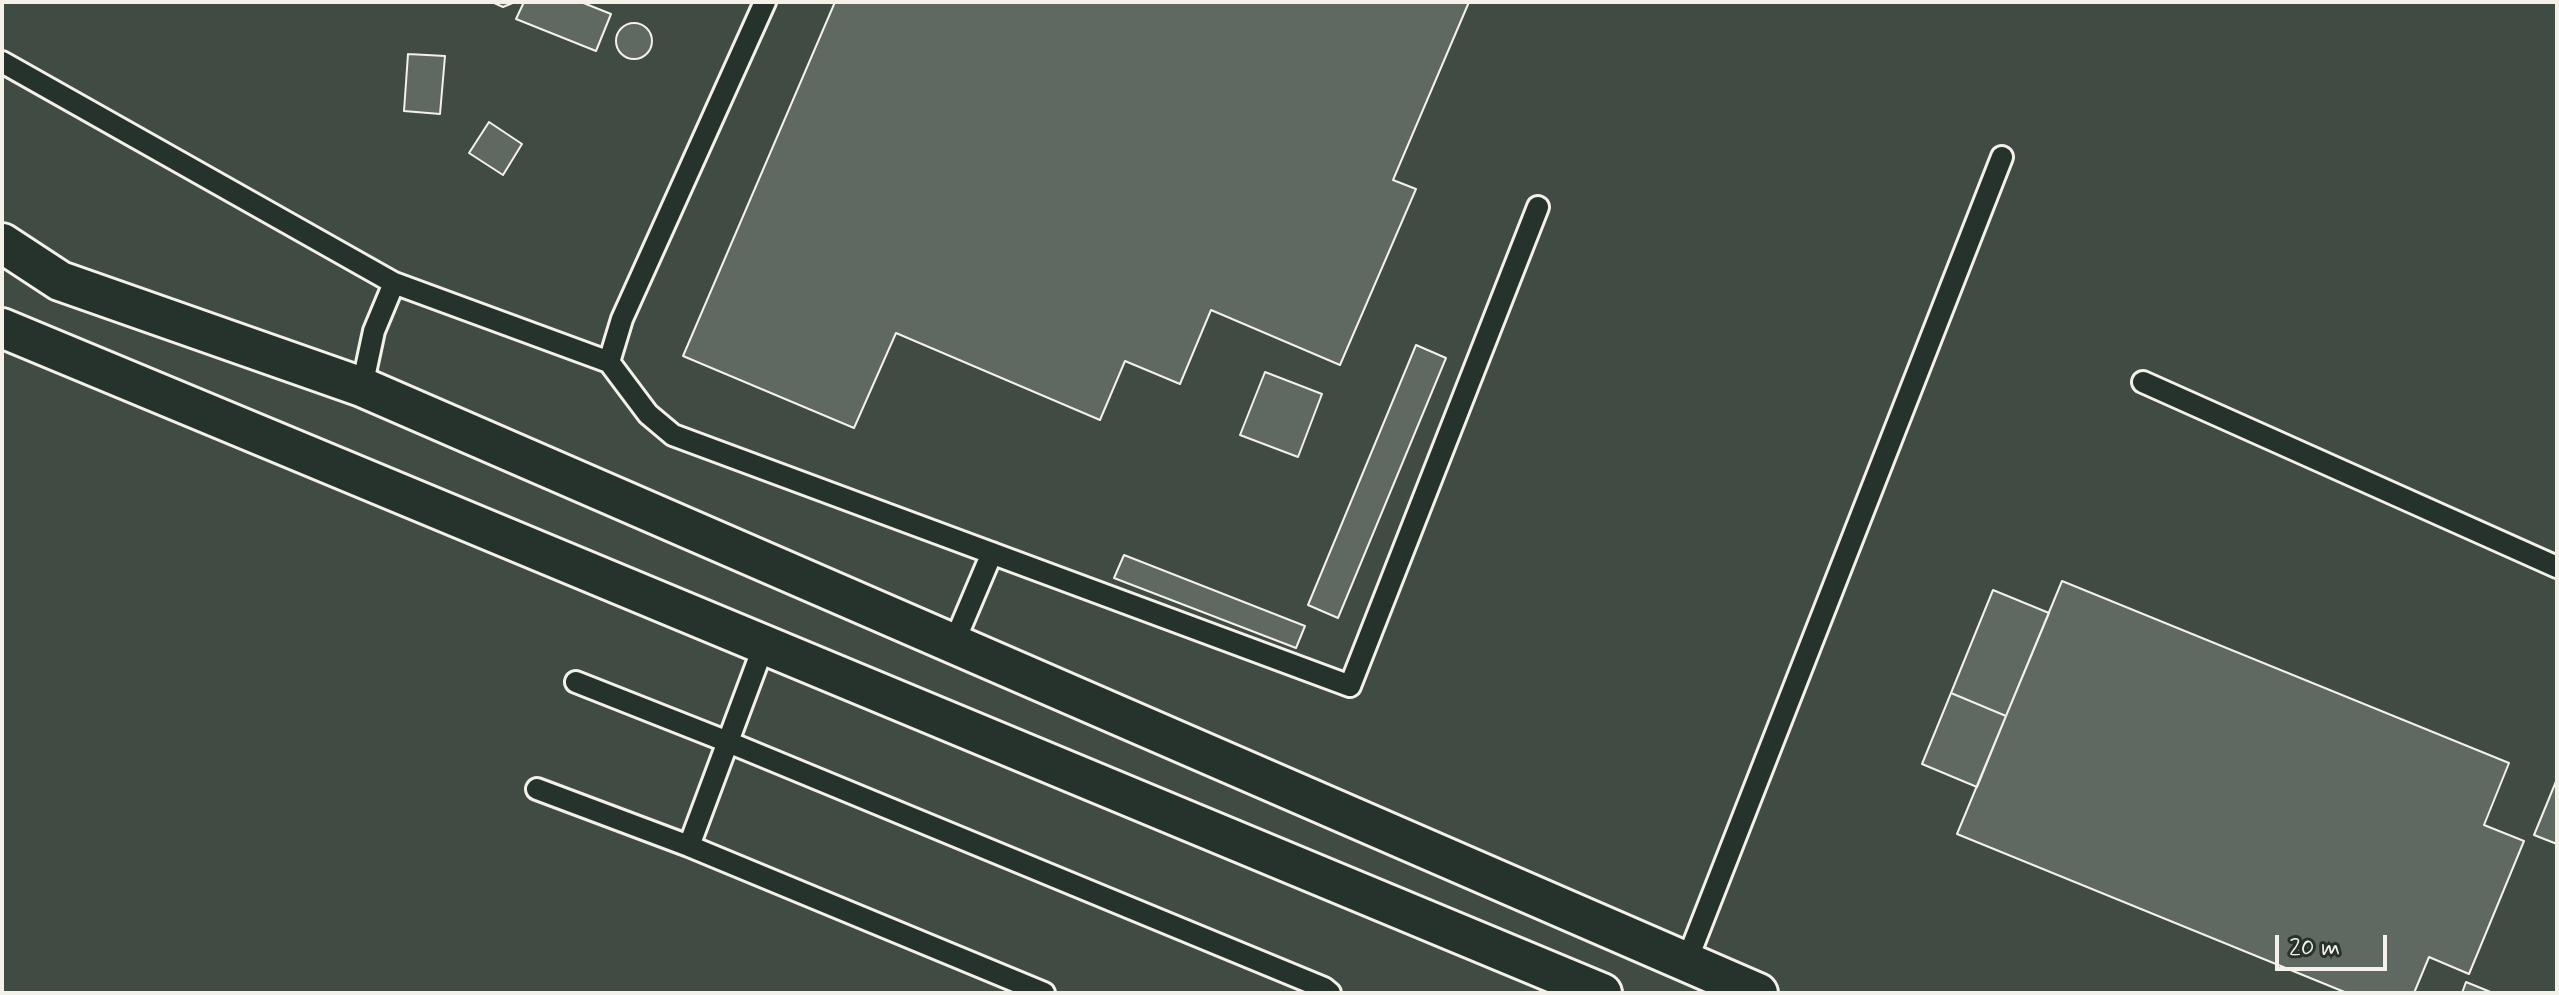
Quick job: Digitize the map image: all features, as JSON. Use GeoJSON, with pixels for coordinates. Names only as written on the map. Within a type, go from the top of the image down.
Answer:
{"type":"FeatureCollection","features":[{"type":"Feature","properties":{"kind":"street"},"geometry":{"type":"LineString","coordinates":[[2,243],[60,281],[362,387],[1758,993]]}},
{"type":"Feature","properties":{"kind":"street"},"geometry":{"type":"LineString","coordinates":[[2,328],[1602,993]]}},
{"type":"Feature","properties":{"kind":"lane"},"geometry":{"type":"LineString","coordinates":[[609,362],[622,319],[765,2]]}},
{"type":"Feature","properties":{"kind":"lane"},"geometry":{"type":"LineString","coordinates":[[2,62],[394,283],[609,362],[648,414],[673,435],[1350,686],[1538,207]]}},
{"type":"Feature","properties":{"kind":"lane"},"geometry":{"type":"LineString","coordinates":[[1686,963],[2002,157]]}},
{"type":"Feature","properties":{"kind":"lane"},"geometry":{"type":"LineString","coordinates":[[362,387],[374,331],[394,283]]}},
{"type":"Feature","properties":{"kind":"lane"},"geometry":{"type":"LineString","coordinates":[[2143,382],[2557,567]]}},
{"type":"Feature","properties":{"kind":"lane"},"geometry":{"type":"LineString","coordinates":[[953,645],[992,553]]}},
{"type":"Feature","properties":{"kind":"lane"},"geometry":{"type":"LineString","coordinates":[[689,846],[764,645]]}},
{"type":"Feature","properties":{"kind":"lane"},"geometry":{"type":"LineString","coordinates":[[576,682],[728,742],[1330,993]]}},
{"type":"Feature","properties":{"kind":"lane"},"geometry":{"type":"LineString","coordinates":[[537,789],[689,846],[1044,993]]}},
{"type":"Feature","properties":{"kind":"shaded area"},"geometry":{"type":"Polygon","coordinates":[[[2,2],[2557,2],[2557,993],[2,993],[2,2]]]}},
{"type":"Feature","properties":{"kind":"building"},"geometry":{"type":"Polygon","coordinates":[[[492,2],[515,2],[503,7],[492,2]]]}},
{"type":"Feature","properties":{"kind":"building"},"geometry":{"type":"Polygon","coordinates":[[[524,2],[581,2],[611,14],[596,51],[516,19],[524,2]]]}},
{"type":"Feature","properties":{"kind":"building"},"geometry":{"type":"Polygon","coordinates":[[[835,2],[1469,2],[1393,180],[1416,189],[1340,365],[1211,310],[1180,384],[1125,361],[1100,420],[896,333],[854,428],[683,356],[835,2]]]}},
{"type":"Feature","properties":{"kind":"building"},"geometry":{"type":"Polygon","coordinates":[[[634,23],[647,28],[652,41],[647,54],[634,59],[621,54],[616,41],[621,28],[634,23]]]}},
{"type":"Feature","properties":{"kind":"building"},"geometry":{"type":"Polygon","coordinates":[[[408,54],[445,56],[440,114],[404,111],[408,54]]]}},
{"type":"Feature","properties":{"kind":"building"},"geometry":{"type":"Polygon","coordinates":[[[489,122],[522,144],[503,175],[469,153],[489,122]]]}},
{"type":"Feature","properties":{"kind":"building"},"geometry":{"type":"Polygon","coordinates":[[[1416,345],[1446,358],[1338,618],[1308,605],[1416,345]]]}},
{"type":"Feature","properties":{"kind":"building"},"geometry":{"type":"Polygon","coordinates":[[[1265,372],[1322,394],[1298,457],[1240,435],[1265,372]]]}},
{"type":"Feature","properties":{"kind":"building"},"geometry":{"type":"Polygon","coordinates":[[[1124,555],[1305,626],[1296,648],[1114,578],[1124,555]]]}},
{"type":"Feature","properties":{"kind":"building"},"geometry":{"type":"Polygon","coordinates":[[[2062,581],[2509,763],[2484,825],[2524,841],[2469,974],[2429,957],[2414,993],[2347,993],[1957,834],[2062,581]]]}},
{"type":"Feature","properties":{"kind":"building"},"geometry":{"type":"Polygon","coordinates":[[[1993,590],[2049,613],[2006,716],[1951,693],[1993,590]]]}},
{"type":"Feature","properties":{"kind":"building"},"geometry":{"type":"Polygon","coordinates":[[[1951,693],[2006,716],[1977,787],[1922,764],[1951,693]]]}},
{"type":"Feature","properties":{"kind":"building"},"geometry":{"type":"Polygon","coordinates":[[[2557,779],[2557,844],[2534,835],[2557,779]]]}},
{"type":"Feature","properties":{"kind":"building"},"geometry":{"type":"Polygon","coordinates":[[[2466,982],[2493,993],[2462,993],[2466,982]]]}}]}
